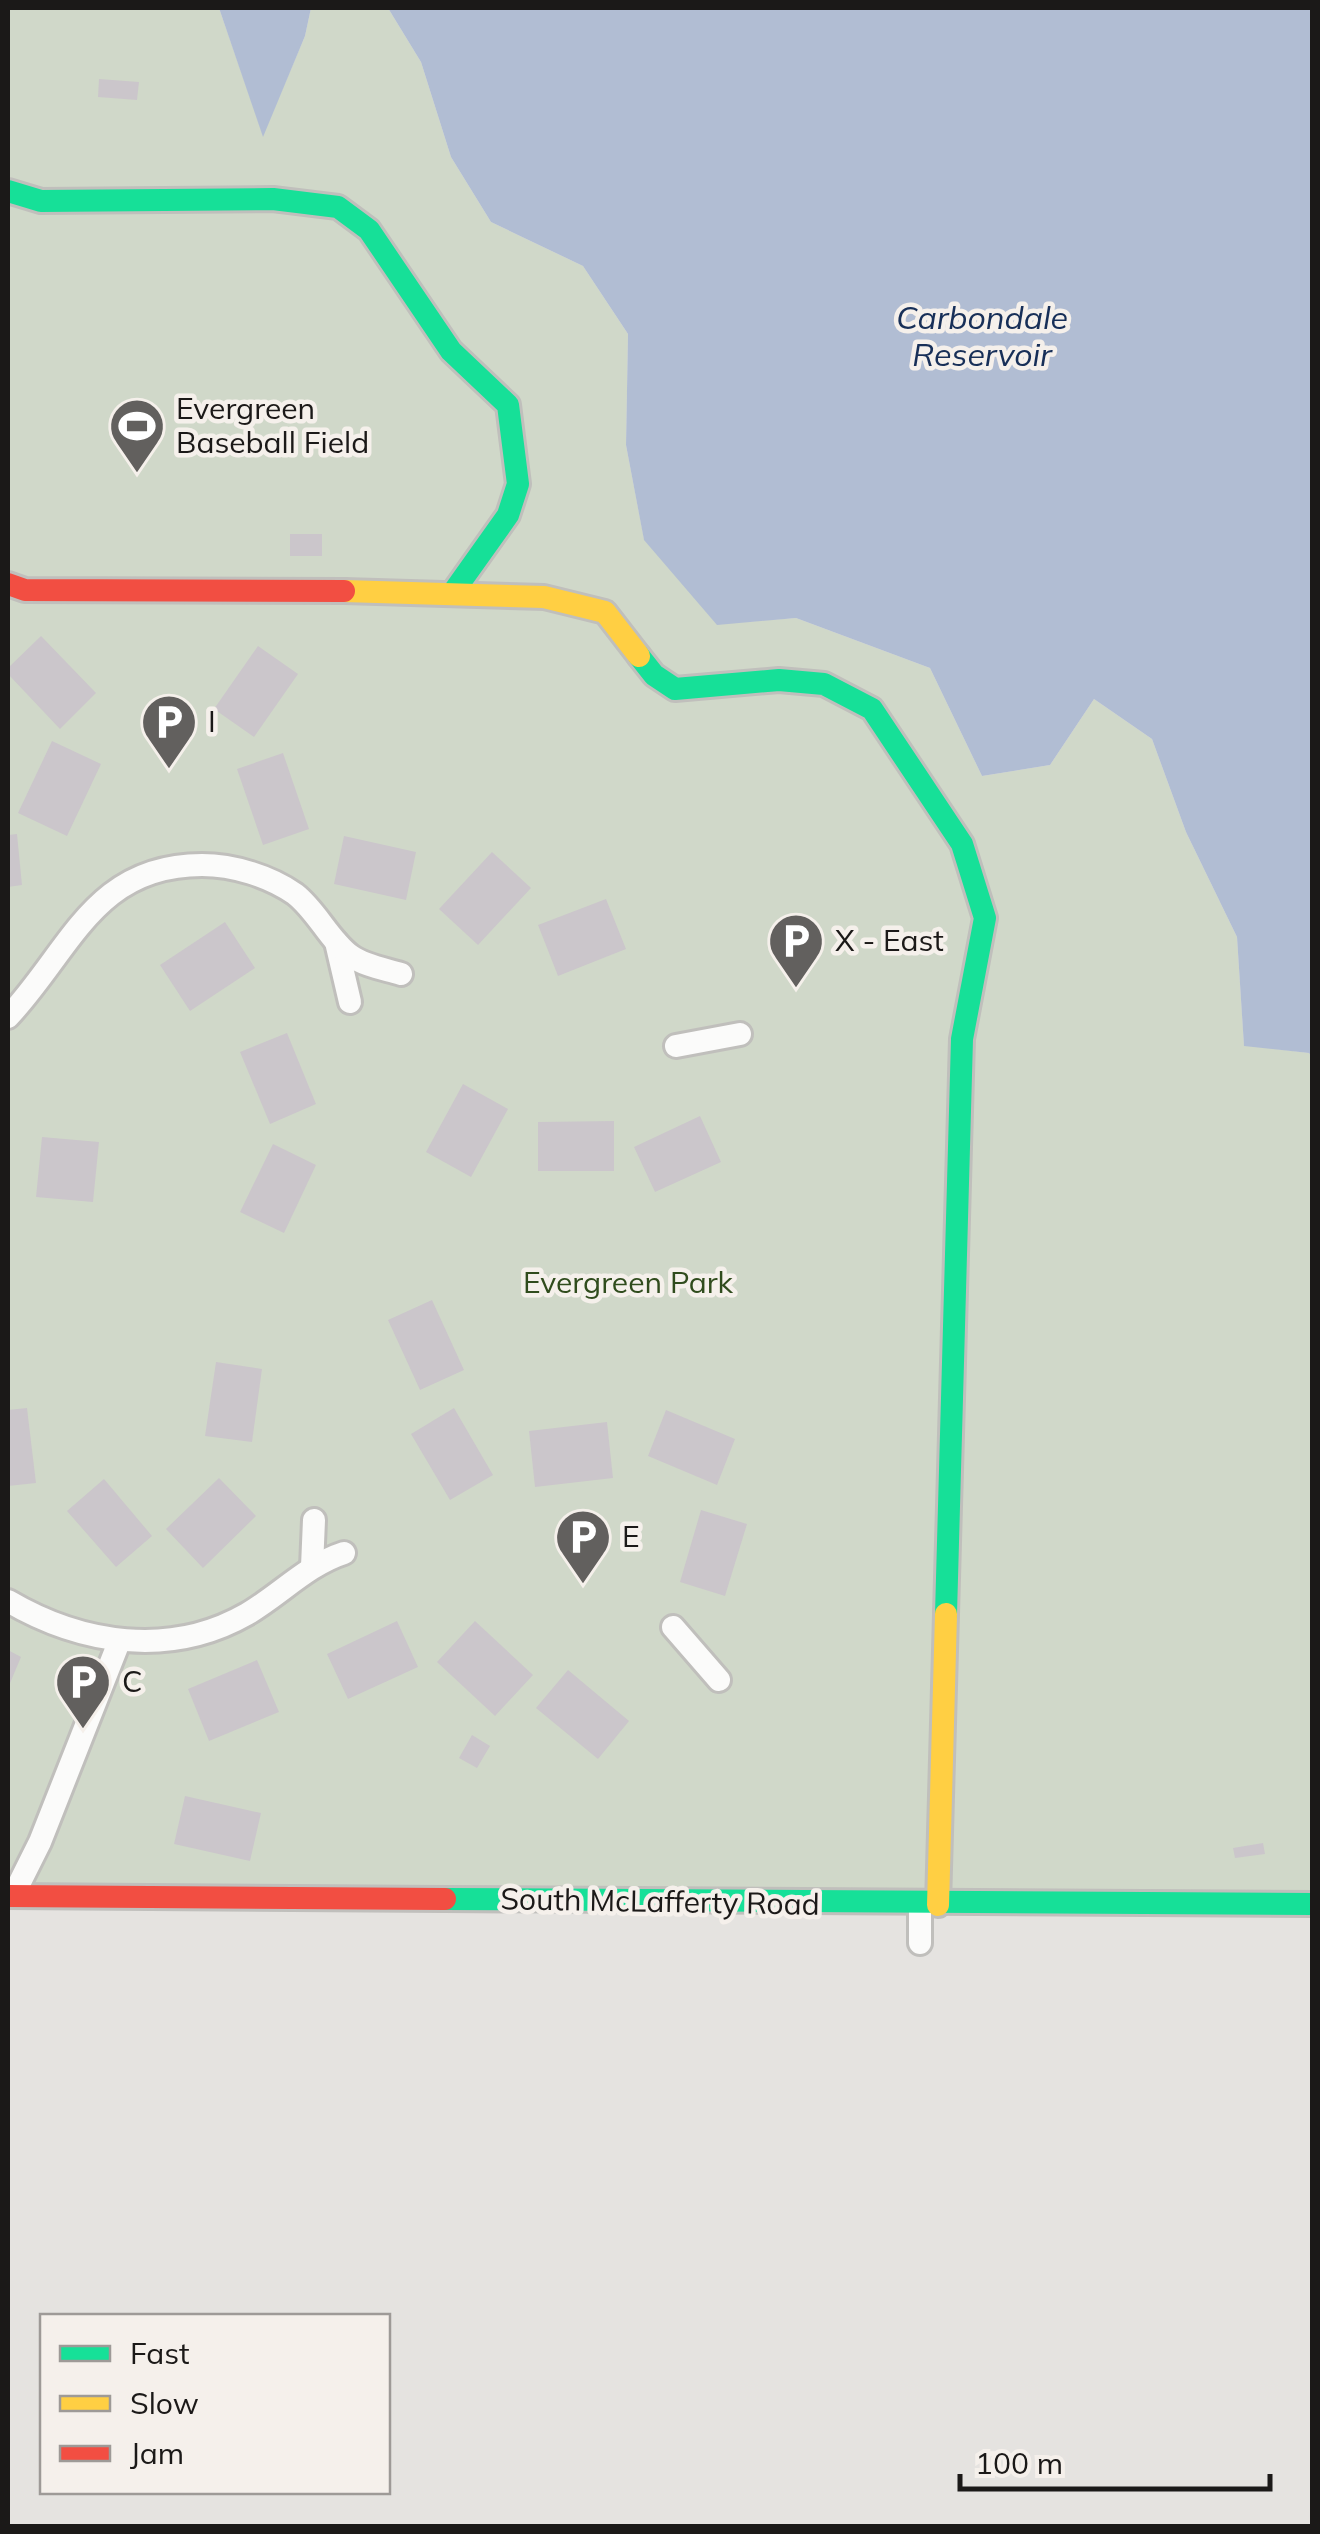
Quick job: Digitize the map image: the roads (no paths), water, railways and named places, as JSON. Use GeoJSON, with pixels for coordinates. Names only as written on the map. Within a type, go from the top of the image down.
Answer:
{"type":"FeatureCollection","features":[{"type":"Feature","properties":{"kind":"street"},"geometry":{"type":"LineString","coordinates":[[8,190],[42,201],[274,199],[338,207],[369,230],[450,351],[508,406],[518,484],[508,514],[454,591]]}},
{"type":"Feature","properties":{"kind":"street"},"geometry":{"type":"LineString","coordinates":[[8,584],[26,590],[454,591],[544,597],[604,612],[654,675],[676,689],[779,680],[824,684],[872,709],[916,769],[962,844],[985,918],[962,1039],[929,1905],[920,1943]]}},
{"type":"Feature","properties":{"kind":"street"},"geometry":{"type":"LineString","coordinates":[[8,1015],[102,899],[132,880],[172,867],[214,865],[264,878],[296,895],[354,959],[401,974]]}},
{"type":"Feature","properties":{"kind":"street"},"geometry":{"type":"LineString","coordinates":[[335,938],[350,1002]]}},
{"type":"Feature","properties":{"kind":"street"},"geometry":{"type":"LineString","coordinates":[[676,1046],[740,1034]]}},
{"type":"Feature","properties":{"kind":"street"},"geometry":{"type":"LineString","coordinates":[[312,1567],[314,1520]]}},
{"type":"Feature","properties":{"kind":"street"},"geometry":{"type":"LineString","coordinates":[[8,1601],[44,1623],[118,1642],[168,1640],[209,1630],[248,1613],[312,1567],[344,1553]]}},
{"type":"Feature","properties":{"kind":"street"},"geometry":{"type":"LineString","coordinates":[[673,1627],[719,1680]]}},
{"type":"Feature","properties":{"kind":"street"},"geometry":{"type":"LineString","coordinates":[[10,1896],[40,1842],[118,1642]]}},
{"type":"Feature","properties":{"kind":"street","name":"South McLafferty Road"},"geometry":{"type":"LineString","coordinates":[[10,1896],[929,1905],[1312,1904]]}},
{"type":"Feature","properties":{"kind":"water"},"geometry":{"type":"Polygon","coordinates":[[[219,8],[311,8],[305,36],[263,137],[219,8]]]}},
{"type":"Feature","properties":{"kind":"water","name":"Carbondale Reservoir"},"geometry":{"type":"Polygon","coordinates":[[[388,8],[1312,8],[1312,1058],[1309,1053],[1244,1046],[1237,937],[1186,832],[1152,739],[1094,699],[1050,765],[982,776],[930,668],[796,618],[717,625],[644,540],[626,445],[628,334],[583,266],[491,222],[451,157],[421,62],[388,8]]]}},
{"type":"Feature","properties":{"kind":"place","name":"Evergreen Baseball Field"},"geometry":{"type":"Point","coordinates":[137,475]}},
{"type":"Feature","properties":{"kind":"place","name":"I"},"geometry":{"type":"Point","coordinates":[169,771]}},
{"type":"Feature","properties":{"kind":"place","name":"X - East"},"geometry":{"type":"Point","coordinates":[796,990]}},
{"type":"Feature","properties":{"kind":"place","name":"E"},"geometry":{"type":"Point","coordinates":[583,1586]}},
{"type":"Feature","properties":{"kind":"place","name":"C"},"geometry":{"type":"Point","coordinates":[83,1731]}},
{"type":"Feature","properties":{"kind":"park label","name":"Evergreen Park"},"geometry":{"type":"Point","coordinates":[628,1283]}}]}
